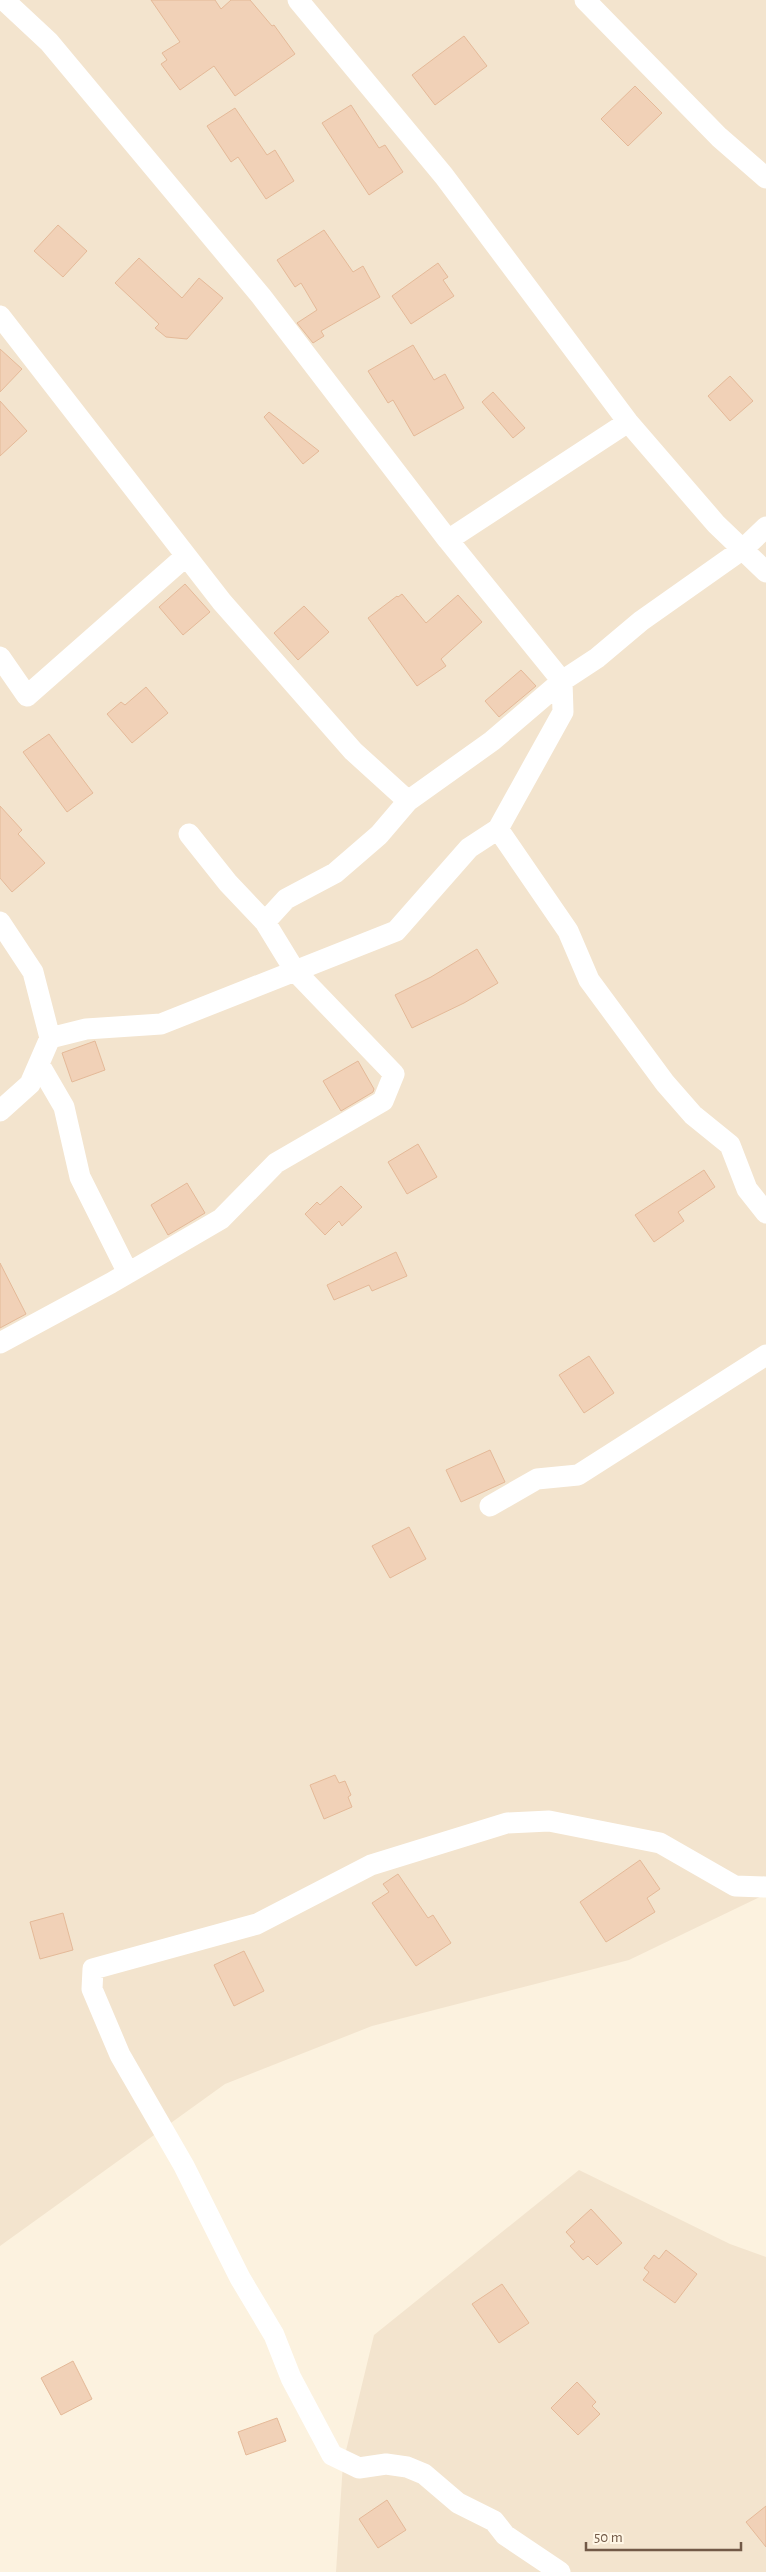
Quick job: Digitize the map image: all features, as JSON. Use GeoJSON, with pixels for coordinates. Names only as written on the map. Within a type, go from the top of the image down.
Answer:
{"type":"FeatureCollection","features":[{"type":"Feature","properties":{"kind":"street"},"geometry":{"type":"LineString","coordinates":[[4,0],[49,42],[261,296],[448,540],[562,681],[563,712],[498,829],[469,848],[396,931],[161,1024],[86,1029],[50,1038]]}},
{"type":"Feature","properties":{"kind":"street"},"geometry":{"type":"LineString","coordinates":[[298,0],[444,176],[628,422],[716,524],[766,572]]}},
{"type":"Feature","properties":{"kind":"street"},"geometry":{"type":"LineString","coordinates":[[585,0],[718,137],[766,178]]}},
{"type":"Feature","properties":{"kind":"street"},"geometry":{"type":"LineString","coordinates":[[0,316],[222,602],[353,751],[408,801]]}},
{"type":"Feature","properties":{"kind":"street"},"geometry":{"type":"LineString","coordinates":[[448,540],[628,422]]}},
{"type":"Feature","properties":{"kind":"street"},"geometry":{"type":"LineString","coordinates":[[265,922],[286,899],[334,873],[379,835],[408,801],[492,741],[562,681],[597,658],[641,621],[743,549],[766,527]]}},
{"type":"Feature","properties":{"kind":"street"},"geometry":{"type":"LineString","coordinates":[[0,657],[27,696],[186,556]]}},
{"type":"Feature","properties":{"kind":"street"},"geometry":{"type":"LineString","coordinates":[[498,829],[568,931],[589,980],[665,1083],[693,1115],[730,1145],[747,1189],[766,1213]]}},
{"type":"Feature","properties":{"kind":"street"},"geometry":{"type":"LineString","coordinates":[[0,1342],[128,1273],[221,1219],[276,1163],[383,1101],[394,1074],[295,971],[265,922],[228,883],[189,834]]}},
{"type":"Feature","properties":{"kind":"street"},"geometry":{"type":"LineString","coordinates":[[0,922],[33,972],[50,1038],[30,1084],[0,1111]]}},
{"type":"Feature","properties":{"kind":"street"},"geometry":{"type":"LineString","coordinates":[[39,1064],[64,1107],[80,1177],[128,1273]]}},
{"type":"Feature","properties":{"kind":"street"},"geometry":{"type":"LineString","coordinates":[[490,1506],[537,1479],[578,1475],[766,1355]]}},
{"type":"Feature","properties":{"kind":"street"},"geometry":{"type":"LineString","coordinates":[[560,2572],[506,2535],[494,2521],[458,2503],[424,2474],[407,2467],[386,2464],[360,2468],[332,2455],[291,2378],[274,2335],[236,2269],[184,2166],[120,2055],[92,1989],[93,1969],[257,1924],[371,1865],[507,1823],[549,1821],[660,1843],[735,1886],[766,1887]]}},
{"type":"Feature","properties":{"kind":"shaded area"},"geometry":{"type":"Polygon","coordinates":[[[0,0],[766,0],[766,1894],[629,1960],[372,2026],[225,2084],[0,2246],[0,0]]]}},
{"type":"Feature","properties":{"kind":"shaded area"},"geometry":{"type":"Polygon","coordinates":[[[579,2170],[730,2244],[766,2257],[766,2572],[336,2572],[343,2463],[374,2335],[579,2170]]]}},
{"type":"Feature","properties":{"kind":"building"},"geometry":{"type":"Polygon","coordinates":[[[151,0],[215,0],[221,9],[231,0],[250,0],[272,26],[274,25],[295,54],[235,96],[214,66],[180,90],[161,64],[167,60],[162,53],[180,42],[151,0]]]}},
{"type":"Feature","properties":{"kind":"building"},"geometry":{"type":"Polygon","coordinates":[[[464,36],[487,66],[435,105],[412,75],[464,36]]]}},
{"type":"Feature","properties":{"kind":"building"},"geometry":{"type":"Polygon","coordinates":[[[635,86],[662,113],[628,146],[601,119],[635,86]]]}},
{"type":"Feature","properties":{"kind":"building"},"geometry":{"type":"Polygon","coordinates":[[[351,105],[379,148],[385,145],[403,172],[369,195],[322,123],[351,105]]]}},
{"type":"Feature","properties":{"kind":"building"},"geometry":{"type":"Polygon","coordinates":[[[235,108],[267,155],[275,150],[294,181],[266,199],[238,157],[231,162],[207,126],[235,108]]]}},
{"type":"Feature","properties":{"kind":"building"},"geometry":{"type":"Polygon","coordinates":[[[58,225],[87,251],[63,277],[34,251],[58,225]]]}},
{"type":"Feature","properties":{"kind":"building"},"geometry":{"type":"Polygon","coordinates":[[[324,230],[353,272],[363,266],[380,297],[321,331],[324,336],[313,343],[297,323],[317,310],[301,283],[295,287],[277,260],[324,230]]]}},
{"type":"Feature","properties":{"kind":"building"},"geometry":{"type":"Polygon","coordinates":[[[139,258],[182,298],[199,278],[223,298],[187,339],[166,337],[155,328],[159,324],[115,283],[139,258]]]}},
{"type":"Feature","properties":{"kind":"building"},"geometry":{"type":"Polygon","coordinates":[[[438,263],[448,277],[443,280],[454,296],[411,324],[392,296],[438,263]]]}},
{"type":"Feature","properties":{"kind":"building"},"geometry":{"type":"Polygon","coordinates":[[[413,345],[434,380],[445,374],[464,408],[414,436],[393,400],[388,403],[368,371],[413,345]]]}},
{"type":"Feature","properties":{"kind":"building"},"geometry":{"type":"Polygon","coordinates":[[[0,349],[22,369],[0,392],[0,349]]]}},
{"type":"Feature","properties":{"kind":"building"},"geometry":{"type":"Polygon","coordinates":[[[730,376],[753,401],[730,421],[708,396],[730,376]]]}},
{"type":"Feature","properties":{"kind":"building"},"geometry":{"type":"Polygon","coordinates":[[[493,392],[525,428],[513,438],[482,402],[493,392]]]}},
{"type":"Feature","properties":{"kind":"building"},"geometry":{"type":"Polygon","coordinates":[[[0,401],[27,431],[0,456],[0,401]]]}},
{"type":"Feature","properties":{"kind":"building"},"geometry":{"type":"Polygon","coordinates":[[[269,412],[319,451],[303,464],[264,417],[269,412]]]}},
{"type":"Feature","properties":{"kind":"building"},"geometry":{"type":"Polygon","coordinates":[[[185,584],[210,612],[183,635],[159,607],[185,584]]]}},
{"type":"Feature","properties":{"kind":"building"},"geometry":{"type":"Polygon","coordinates":[[[402,594],[426,623],[458,595],[482,622],[441,659],[446,666],[417,686],[368,618],[402,594]]]}},
{"type":"Feature","properties":{"kind":"building"},"geometry":{"type":"Polygon","coordinates":[[[304,606],[329,632],[298,660],[274,633],[304,606]]]}},
{"type":"Feature","properties":{"kind":"building"},"geometry":{"type":"Polygon","coordinates":[[[521,670],[536,686],[499,717],[485,701],[521,670]]]}},
{"type":"Feature","properties":{"kind":"building"},"geometry":{"type":"Polygon","coordinates":[[[146,687],[168,713],[132,743],[107,714],[121,702],[125,705],[146,687]]]}},
{"type":"Feature","properties":{"kind":"building"},"geometry":{"type":"Polygon","coordinates":[[[49,734],[93,793],[67,812],[23,752],[49,734]]]}},
{"type":"Feature","properties":{"kind":"building"},"geometry":{"type":"Polygon","coordinates":[[[0,806],[22,830],[18,834],[45,863],[12,892],[0,878],[0,806]]]}},
{"type":"Feature","properties":{"kind":"building"},"geometry":{"type":"Polygon","coordinates":[[[477,949],[498,983],[464,1003],[412,1028],[395,995],[431,977],[477,949]]]}},
{"type":"Feature","properties":{"kind":"building"},"geometry":{"type":"Polygon","coordinates":[[[95,1041],[105,1070],[72,1082],[62,1053],[95,1041]]]}},
{"type":"Feature","properties":{"kind":"building"},"geometry":{"type":"Polygon","coordinates":[[[358,1061],[374,1089],[373,1092],[341,1111],[323,1081],[358,1061]]]}},
{"type":"Feature","properties":{"kind":"building"},"geometry":{"type":"Polygon","coordinates":[[[418,1144],[437,1177],[407,1194],[388,1162],[418,1144]]]}},
{"type":"Feature","properties":{"kind":"building"},"geometry":{"type":"Polygon","coordinates":[[[704,1170],[715,1187],[678,1212],[684,1221],[654,1242],[635,1215],[704,1170]]]}},
{"type":"Feature","properties":{"kind":"building"},"geometry":{"type":"Polygon","coordinates":[[[187,1183],[205,1213],[168,1235],[151,1205],[187,1183]]]}},
{"type":"Feature","properties":{"kind":"building"},"geometry":{"type":"Polygon","coordinates":[[[341,1186],[362,1207],[342,1226],[339,1221],[325,1235],[305,1214],[317,1202],[320,1205],[341,1186]]]}},
{"type":"Feature","properties":{"kind":"building"},"geometry":{"type":"Polygon","coordinates":[[[396,1252],[407,1276],[372,1291],[369,1285],[334,1300],[327,1285],[396,1252]]]}},
{"type":"Feature","properties":{"kind":"building"},"geometry":{"type":"Polygon","coordinates":[[[0,1263],[26,1314],[0,1328],[0,1263]]]}},
{"type":"Feature","properties":{"kind":"building"},"geometry":{"type":"Polygon","coordinates":[[[589,1356],[614,1393],[584,1413],[559,1375],[589,1356]]]}},
{"type":"Feature","properties":{"kind":"building"},"geometry":{"type":"Polygon","coordinates":[[[490,1450],[505,1482],[461,1502],[446,1470],[490,1450]]]}},
{"type":"Feature","properties":{"kind":"building"},"geometry":{"type":"Polygon","coordinates":[[[409,1527],[426,1559],[390,1578],[372,1546],[409,1527]]]}},
{"type":"Feature","properties":{"kind":"building"},"geometry":{"type":"Polygon","coordinates":[[[335,1775],[339,1783],[345,1781],[351,1795],[348,1797],[352,1807],[324,1819],[310,1785],[335,1775]]]}},
{"type":"Feature","properties":{"kind":"building"},"geometry":{"type":"Polygon","coordinates":[[[640,1860],[660,1889],[647,1898],[655,1912],[606,1942],[580,1902],[640,1860]]]}},
{"type":"Feature","properties":{"kind":"building"},"geometry":{"type":"Polygon","coordinates":[[[398,1874],[428,1918],[433,1915],[451,1943],[416,1966],[372,1903],[389,1892],[383,1884],[398,1874]]]}},
{"type":"Feature","properties":{"kind":"building"},"geometry":{"type":"Polygon","coordinates":[[[63,1913],[73,1950],[40,1959],[30,1922],[63,1913]]]}},
{"type":"Feature","properties":{"kind":"building"},"geometry":{"type":"Polygon","coordinates":[[[244,1951],[264,1991],[234,2006],[214,1965],[244,1951]]]}},
{"type":"Feature","properties":{"kind":"building"},"geometry":{"type":"Polygon","coordinates":[[[591,2209],[622,2243],[597,2265],[588,2256],[583,2260],[570,2246],[575,2242],[566,2232],[591,2209]]]}},
{"type":"Feature","properties":{"kind":"building"},"geometry":{"type":"Polygon","coordinates":[[[666,2250],[697,2274],[675,2303],[643,2280],[649,2272],[644,2268],[654,2255],[659,2259],[666,2250]]]}},
{"type":"Feature","properties":{"kind":"building"},"geometry":{"type":"Polygon","coordinates":[[[502,2284],[529,2323],[499,2343],[472,2304],[502,2284]]]}},
{"type":"Feature","properties":{"kind":"building"},"geometry":{"type":"Polygon","coordinates":[[[73,2361],[92,2399],[61,2415],[41,2378],[73,2361]]]}},
{"type":"Feature","properties":{"kind":"building"},"geometry":{"type":"Polygon","coordinates":[[[577,2382],[596,2402],[592,2406],[600,2414],[578,2435],[551,2408],[577,2382]]]}},
{"type":"Feature","properties":{"kind":"building"},"geometry":{"type":"Polygon","coordinates":[[[277,2418],[286,2441],[246,2455],[238,2432],[277,2418]]]}},
{"type":"Feature","properties":{"kind":"building"},"geometry":{"type":"Polygon","coordinates":[[[387,2500],[406,2530],[378,2548],[359,2519],[387,2500]]]}},
{"type":"Feature","properties":{"kind":"building"},"geometry":{"type":"Polygon","coordinates":[[[766,2506],[766,2547],[746,2522],[766,2506]]]}}]}
